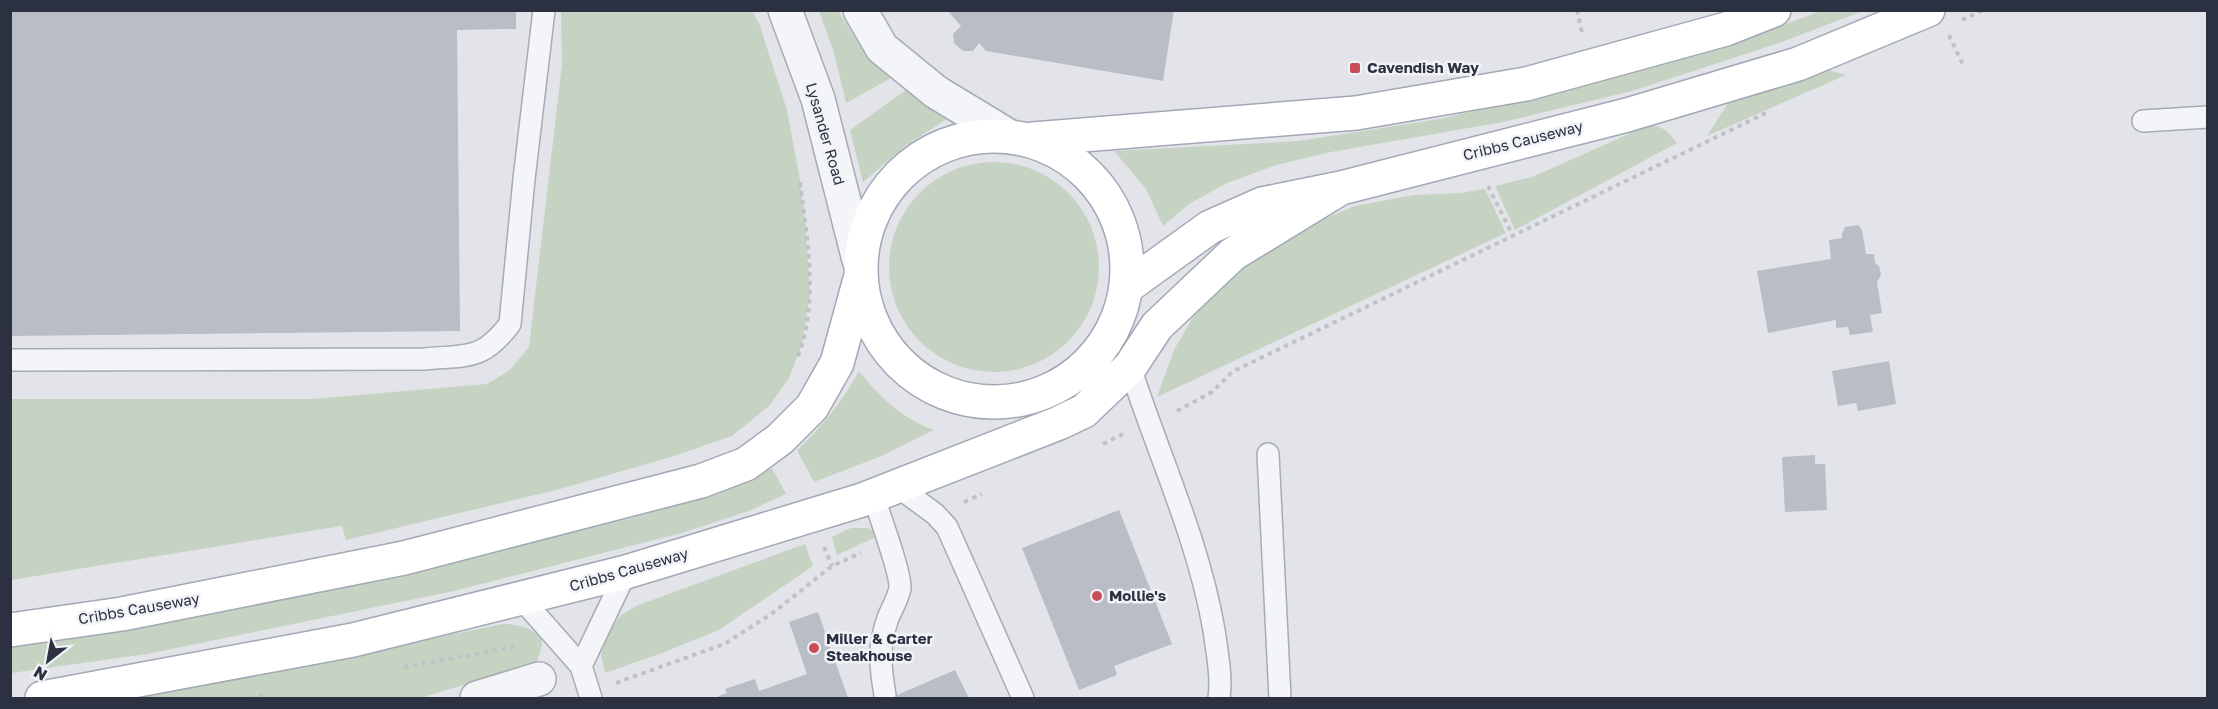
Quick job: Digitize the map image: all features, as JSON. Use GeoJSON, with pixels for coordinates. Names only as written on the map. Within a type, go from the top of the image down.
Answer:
{"type":"FeatureCollection","features":[{"type":"Feature","properties":{"kind":"main road"},"geometry":{"type":"LineString","coordinates":[[1019,137],[1356,113],[1526,84],[1726,28],[1774,10]]}},
{"type":"Feature","properties":{"kind":"main road","name":"Cribbs Causeway"},"geometry":{"type":"LineString","coordinates":[[1125,298],[1210,227],[1262,204],[1341,188],[1627,115],[1798,64],[1942,17]]}},
{"type":"Feature","properties":{"kind":"main road","name":"Cribbs Causeway"},"geometry":{"type":"LineString","coordinates":[[10,630],[122,614],[404,558],[702,481],[746,464],[780,439],[812,407],[837,363],[874,208],[912,162],[949,142],[1019,137]]}},
{"type":"Feature","properties":{"kind":"main road"},"geometry":{"type":"LineString","coordinates":[[1019,137],[1071,159],[1107,195],[1128,252],[1125,298],[1130,367]]}},
{"type":"Feature","properties":{"kind":"main road","name":"Cribbs Causeway"},"geometry":{"type":"LineString","coordinates":[[42,699],[353,640],[626,573],[885,491],[1059,423],[1084,411],[1130,367],[1157,326],[1233,254],[1341,188]]}},
{"type":"Feature","properties":{"kind":"main road"},"geometry":{"type":"LineString","coordinates":[[860,270],[880,340],[908,372],[963,400],[999,404],[1044,394],[1077,376],[1104,347],[1125,298]]}},
{"type":"Feature","properties":{"kind":"street","name":"Lysander Road"},"geometry":{"type":"LineString","coordinates":[[785,10],[818,99],[860,270]]}},
{"type":"Feature","properties":{"kind":"street"},"geometry":{"type":"LineString","coordinates":[[860,10],[882,48],[936,92],[1019,137]]}},
{"type":"Feature","properties":{"kind":"street"},"geometry":{"type":"LineString","coordinates":[[477,699],[539,679]]}},
{"type":"Feature","properties":{"kind":"lane"},"geometry":{"type":"LineString","coordinates":[[10,360],[425,359],[481,353],[498,341],[510,324],[544,10]]}},
{"type":"Feature","properties":{"kind":"lane"},"geometry":{"type":"LineString","coordinates":[[2143,121],[2208,117]]}},
{"type":"Feature","properties":{"kind":"lane"},"geometry":{"type":"LineString","coordinates":[[1130,367],[1148,422],[1187,523],[1208,597],[1216,645],[1219,699]]}},
{"type":"Feature","properties":{"kind":"lane"},"geometry":{"type":"LineString","coordinates":[[1268,454],[1280,699]]}},
{"type":"Feature","properties":{"kind":"lane"},"geometry":{"type":"LineString","coordinates":[[885,695],[879,663],[880,648],[900,588],[887,541],[885,491],[935,514],[947,527],[1023,699]]}},
{"type":"Feature","properties":{"kind":"lane"},"geometry":{"type":"LineString","coordinates":[[580,666],[626,573]]}},
{"type":"Feature","properties":{"kind":"lane"},"geometry":{"type":"LineString","coordinates":[[521,598],[580,666],[590,696]]}},
{"type":"Feature","properties":{"kind":"path"},"geometry":{"type":"LineString","coordinates":[[1577,10],[1580,28]]}},
{"type":"Feature","properties":{"kind":"path"},"geometry":{"type":"LineString","coordinates":[[1942,17],[1983,10]]}},
{"type":"Feature","properties":{"kind":"path"},"geometry":{"type":"LineString","coordinates":[[1101,445],[1148,422],[1173,413],[1212,392],[1232,372],[1772,110]]}},
{"type":"Feature","properties":{"kind":"path"},"geometry":{"type":"LineString","coordinates":[[1472,154],[1513,236]]}},
{"type":"Feature","properties":{"kind":"path"},"geometry":{"type":"LineString","coordinates":[[796,361],[802,344],[810,294],[800,180]]}},
{"type":"Feature","properties":{"kind":"path"},"geometry":{"type":"LineString","coordinates":[[935,514],[990,491]]}},
{"type":"Feature","properties":{"kind":"path"},"geometry":{"type":"LineString","coordinates":[[590,696],[724,644],[770,615],[832,566],[887,541]]}},
{"type":"Feature","properties":{"kind":"path"},"geometry":{"type":"LineString","coordinates":[[401,667],[524,645]]}},
{"type":"Feature","properties":{"kind":"path"},"geometry":{"type":"LineString","coordinates":[[250,699],[271,694]]}},
{"type":"Feature","properties":{"kind":"green space"},"geometry":{"type":"Polygon","coordinates":[[[561,11],[752,11],[759,23],[787,110],[800,180],[810,294],[802,344],[789,378],[769,406],[732,436],[671,457],[560,489],[346,540],[342,526],[11,580],[11,399],[311,399],[487,384],[510,370],[529,347],[562,64],[561,11]]]}},
{"type":"Feature","properties":{"kind":"green space"},"geometry":{"type":"Polygon","coordinates":[[[819,11],[838,11],[862,48],[891,78],[846,103],[834,53],[819,11]]]}},
{"type":"Feature","properties":{"kind":"green space"},"geometry":{"type":"Polygon","coordinates":[[[1821,11],[1863,11],[1782,42],[1632,91],[1503,122],[1331,152],[1276,165],[1227,183],[1189,204],[1163,226],[1146,189],[1114,151],[1299,141],[1445,118],[1538,95],[1775,28],[1821,11]]]}},
{"type":"Feature","properties":{"kind":"green space"},"geometry":{"type":"Polygon","coordinates":[[[1824,69],[1846,75],[1707,136],[1728,103],[1824,69]]]}},
{"type":"Feature","properties":{"kind":"green space"},"geometry":{"type":"Polygon","coordinates":[[[906,90],[947,119],[905,146],[863,182],[850,130],[906,90]]]}},
{"type":"Feature","properties":{"kind":"green space"},"geometry":{"type":"Polygon","coordinates":[[[1651,124],[1666,130],[1677,143],[1515,230],[1495,186],[1532,177],[1651,124]]]}},
{"type":"Feature","properties":{"kind":"green space"},"geometry":{"type":"Polygon","coordinates":[[[984,162],[1004,162],[1025,166],[1044,174],[1075,200],[1087,217],[1095,236],[1099,267],[1095,298],[1087,317],[1061,348],[1044,360],[1025,368],[1004,372],[984,372],[963,368],[944,360],[913,334],[901,317],[893,298],[889,277],[889,257],[893,236],[901,217],[927,186],[944,174],[963,166],[984,162]]]}},
{"type":"Feature","properties":{"kind":"green space"},"geometry":{"type":"Polygon","coordinates":[[[1485,189],[1506,233],[1157,397],[1174,350],[1197,310],[1228,276],[1281,236],[1355,206],[1414,195],[1460,193],[1485,189]]]}},
{"type":"Feature","properties":{"kind":"green space"},"geometry":{"type":"Polygon","coordinates":[[[859,371],[892,406],[912,420],[934,430],[879,457],[814,482],[797,450],[831,413],[859,371]]]}},
{"type":"Feature","properties":{"kind":"green space"},"geometry":{"type":"Polygon","coordinates":[[[772,468],[786,494],[749,511],[682,533],[454,591],[147,654],[11,673],[10,645],[100,634],[329,590],[632,518],[731,488],[772,468]]]}},
{"type":"Feature","properties":{"kind":"green space"},"geometry":{"type":"Polygon","coordinates":[[[851,528],[868,528],[880,535],[837,555],[832,537],[851,528]]]}},
{"type":"Feature","properties":{"kind":"green space"},"geometry":{"type":"Polygon","coordinates":[[[805,544],[813,566],[719,630],[605,673],[601,654],[608,634],[620,616],[636,606],[805,544]]]}},
{"type":"Feature","properties":{"kind":"green space"},"geometry":{"type":"Polygon","coordinates":[[[503,624],[520,626],[537,634],[542,643],[537,662],[421,698],[138,698],[503,624]]]}},
{"type":"Feature","properties":{"kind":"building"},"geometry":{"type":"Polygon","coordinates":[[[10,10],[516,10],[516,29],[457,30],[460,331],[10,336],[10,10]]]}},
{"type":"Feature","properties":{"kind":"building"},"geometry":{"type":"Polygon","coordinates":[[[947,10],[1174,10],[1163,81],[986,51],[979,43],[973,51],[963,51],[954,43],[953,34],[961,26],[947,10]]]}},
{"type":"Feature","properties":{"kind":"building"},"geometry":{"type":"Polygon","coordinates":[[[1858,225],[1862,230],[1866,254],[1874,254],[1875,263],[1879,266],[1881,275],[1877,282],[1882,313],[1870,315],[1873,332],[1850,335],[1848,327],[1836,328],[1836,320],[1768,333],[1757,271],[1831,259],[1829,240],[1842,238],[1845,227],[1858,225]]]}},
{"type":"Feature","properties":{"kind":"building"},"geometry":{"type":"Polygon","coordinates":[[[1889,361],[1896,404],[1858,411],[1856,403],[1838,406],[1832,371],[1889,361]]]}},
{"type":"Feature","properties":{"kind":"building"},"geometry":{"type":"Polygon","coordinates":[[[1815,455],[1815,464],[1825,464],[1827,510],[1785,512],[1782,457],[1815,455]]]}},
{"type":"Feature","properties":{"kind":"building","name":"Mollie's"},"geometry":{"type":"Polygon","coordinates":[[[1119,510],[1172,644],[1114,666],[1117,675],[1079,690],[1022,548],[1119,510]]]}},
{"type":"Feature","properties":{"kind":"building","name":"Miller & Carter Steakhouse"},"geometry":{"type":"Polygon","coordinates":[[[818,612],[848,698],[719,698],[718,696],[727,693],[725,689],[755,679],[759,691],[807,674],[789,622],[818,612]]]}},
{"type":"Feature","properties":{"kind":"building"},"geometry":{"type":"Polygon","coordinates":[[[955,670],[969,698],[890,698],[955,670]]]}},
{"type":"Feature","properties":{"kind":"place","name":"Cavendish Way"},"geometry":{"type":"Point","coordinates":[1355,68]}},
{"type":"Feature","properties":{"kind":"place","name":"Mollie's"},"geometry":{"type":"Point","coordinates":[1097,596]}},
{"type":"Feature","properties":{"kind":"place","name":"Miller & Carter Steakhouse"},"geometry":{"type":"Point","coordinates":[814,648]}}]}
